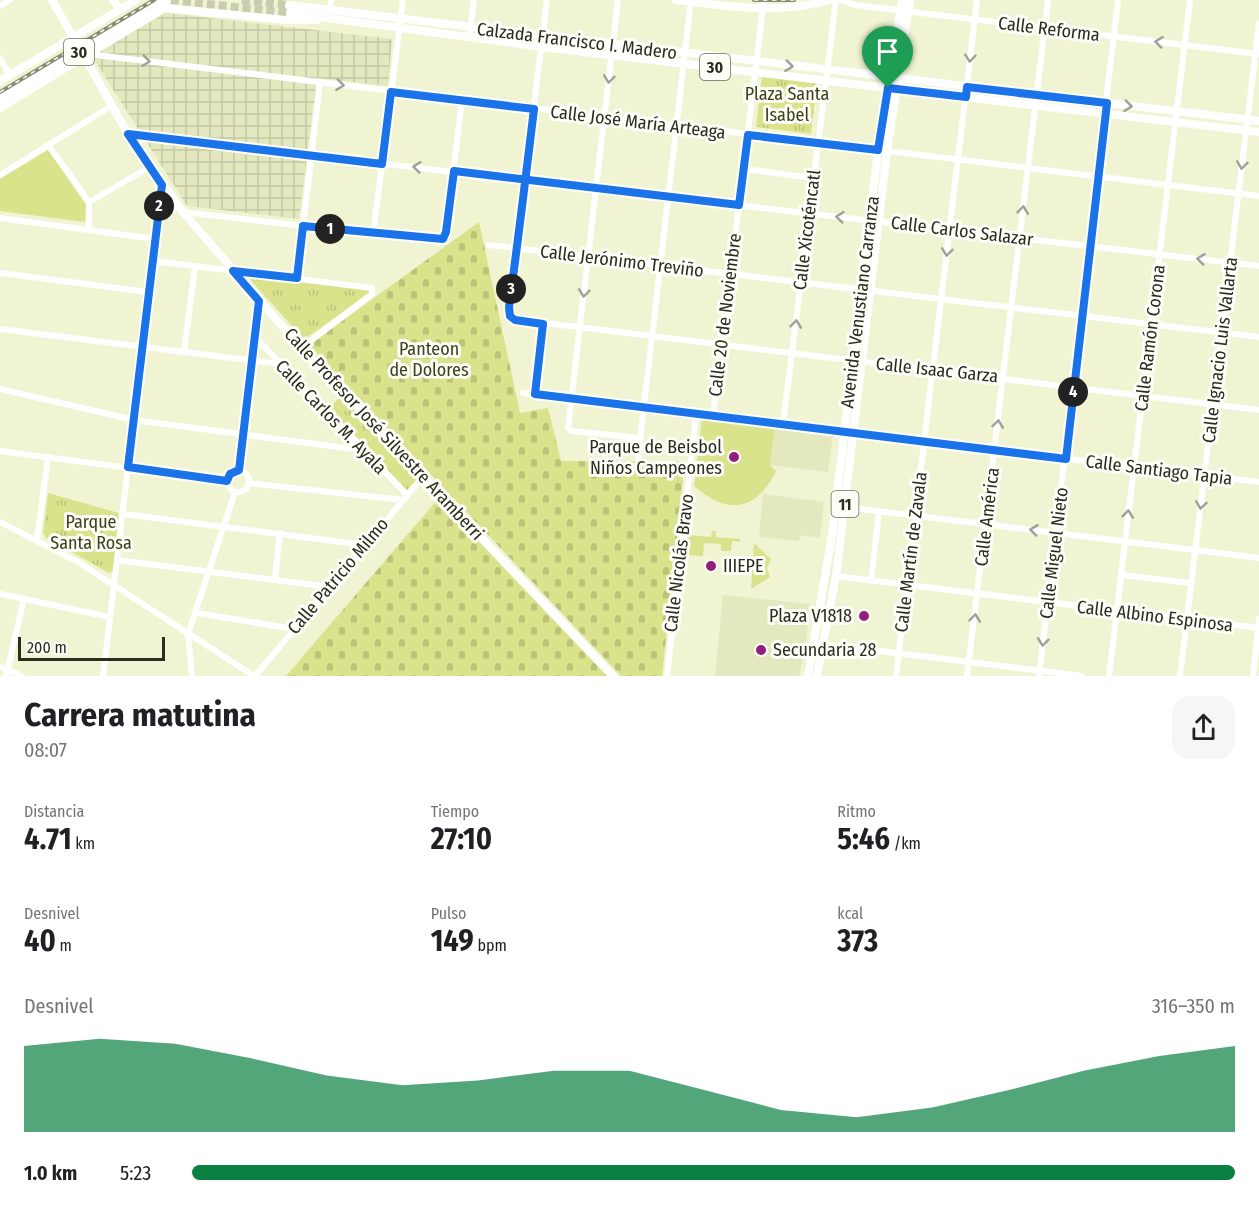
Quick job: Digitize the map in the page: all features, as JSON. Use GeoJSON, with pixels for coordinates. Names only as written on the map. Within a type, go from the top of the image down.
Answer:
{"type":"FeatureCollection","features":[{"type":"Feature","properties":{"kind":"main road","name":"Calle Profesor José Silvestre Aramberri"},"geometry":{"type":"LineString","coordinates":[[52,0],[85,53],[128,134],[181,210],[301,348],[613,676]]}},
{"type":"Feature","properties":{"kind":"main road"},"geometry":{"type":"LineString","coordinates":[[113,0],[120,9]]}},
{"type":"Feature","properties":{"kind":"main road","name":"30"},"geometry":{"type":"LineString","coordinates":[[0,108],[167,0]]}},
{"type":"Feature","properties":{"kind":"main road"},"geometry":{"type":"LineString","coordinates":[[676,0],[803,6],[830,0]]}},
{"type":"Feature","properties":{"kind":"main road","name":"Avenida Venustiano Carranza"},"geometry":{"type":"LineString","coordinates":[[883,151],[897,89],[904,11],[902,0]]}},
{"type":"Feature","properties":{"kind":"main road","name":"Avenida Venustiano Carranza"},"geometry":{"type":"LineString","coordinates":[[808,676],[832,535],[861,290],[874,221],[883,151],[889,78],[904,11],[910,0]]}},
{"type":"Feature","properties":{"kind":"main road","name":"30"},"geometry":{"type":"LineString","coordinates":[[0,81],[133,1]]}},
{"type":"Feature","properties":{"kind":"main road","name":"Calzada Francisco I. Madero"},"geometry":{"type":"LineString","coordinates":[[289,6],[1259,121]]}},
{"type":"Feature","properties":{"kind":"main road","name":"Calzada Francisco I. Madero"},"geometry":{"type":"LineString","coordinates":[[289,6],[323,18],[400,29],[1259,132]]}},
{"type":"Feature","properties":{"kind":"main road"},"geometry":{"type":"LineString","coordinates":[[85,53],[164,8],[304,21],[323,18]]}},
{"type":"Feature","properties":{"kind":"main road","name":"30"},"geometry":{"type":"LineString","coordinates":[[0,99],[85,53]]}},
{"type":"Feature","properties":{"kind":"main road","name":"Avenida Venustiano Carranza"},"geometry":{"type":"LineString","coordinates":[[817,676],[825,645],[836,576],[863,362],[871,291],[874,221]]}},
{"type":"Feature","properties":{"kind":"street"},"geometry":{"type":"LineString","coordinates":[[0,6],[10,0]]}},
{"type":"Feature","properties":{"kind":"street"},"geometry":{"type":"LineString","coordinates":[[330,10],[331,0]]}},
{"type":"Feature","properties":{"kind":"street"},"geometry":{"type":"LineString","coordinates":[[373,234],[403,0]]}},
{"type":"Feature","properties":{"kind":"street"},"geometry":{"type":"LineString","coordinates":[[469,37],[474,0]]}},
{"type":"Feature","properties":{"kind":"street"},"geometry":{"type":"LineString","coordinates":[[517,248],[547,0]]}},
{"type":"Feature","properties":{"kind":"street"},"geometry":{"type":"LineString","coordinates":[[618,0],[568,428],[572,431],[639,438]]}},
{"type":"Feature","properties":{"kind":"street","name":"Calle Reforma"},"geometry":{"type":"LineString","coordinates":[[838,0],[855,5],[1257,54]]}},
{"type":"Feature","properties":{"kind":"street","name":"Calle Xicoténcatl"},"geometry":{"type":"LineString","coordinates":[[783,424],[825,80],[838,0]]}},
{"type":"Feature","properties":{"kind":"street","name":"Calle Martín de Zavala"},"geometry":{"type":"LineString","coordinates":[[896,676],[977,0]]}},
{"type":"Feature","properties":{"kind":"street","name":"Calle América"},"geometry":{"type":"LineString","coordinates":[[967,676],[1048,0]]}},
{"type":"Feature","properties":{"kind":"street","name":"Calle Miguel Nieto"},"geometry":{"type":"LineString","coordinates":[[1039,674],[1118,0]]}},
{"type":"Feature","properties":{"kind":"street","name":"Calle Ramón Corona"},"geometry":{"type":"LineString","coordinates":[[1109,676],[1190,0]]}},
{"type":"Feature","properties":{"kind":"street"},"geometry":{"type":"LineString","coordinates":[[638,458],[690,1]]}},
{"type":"Feature","properties":{"kind":"street","name":"Calle 20 de Noviembre"},"geometry":{"type":"LineString","coordinates":[[713,416],[763,4]]}},
{"type":"Feature","properties":{"kind":"street","name":"Calle Ignacio Luis Vallarta"},"geometry":{"type":"LineString","coordinates":[[1180,676],[1259,24]]}},
{"type":"Feature","properties":{"kind":"street","name":"Calle José María Arteaga"},"geometry":{"type":"LineString","coordinates":[[85,53],[1259,196]]}},
{"type":"Feature","properties":{"kind":"street"},"geometry":{"type":"LineString","coordinates":[[0,58],[10,75]]}},
{"type":"Feature","properties":{"kind":"street"},"geometry":{"type":"LineString","coordinates":[[297,278],[320,83]]}},
{"type":"Feature","properties":{"kind":"street"},"geometry":{"type":"LineString","coordinates":[[158,216],[181,210],[373,234],[439,239],[446,236],[462,100]]}},
{"type":"Feature","properties":{"kind":"street"},"geometry":{"type":"LineString","coordinates":[[0,175],[113,105]]}},
{"type":"Feature","properties":{"kind":"street","name":"Calle Carlos Salazar"},"geometry":{"type":"LineString","coordinates":[[128,134],[1259,266]]}},
{"type":"Feature","properties":{"kind":"street"},"geometry":{"type":"LineString","coordinates":[[49,146],[89,202],[89,230]]}},
{"type":"Feature","properties":{"kind":"street"},"geometry":{"type":"LineString","coordinates":[[89,202],[150,167]]}},
{"type":"Feature","properties":{"kind":"street"},"geometry":{"type":"LineString","coordinates":[[744,169],[813,178]]}},
{"type":"Feature","properties":{"kind":"street"},"geometry":{"type":"LineString","coordinates":[[103,676],[162,185]]}},
{"type":"Feature","properties":{"kind":"street"},"geometry":{"type":"LineString","coordinates":[[0,218],[155,238]]}},
{"type":"Feature","properties":{"kind":"street","name":"Calle Jerónimo Treviño"},"geometry":{"type":"LineString","coordinates":[[489,245],[1259,337]]}},
{"type":"Feature","properties":{"kind":"street","name":"Calle Isaac Garza"},"geometry":{"type":"LineString","coordinates":[[517,248],[510,316],[515,320],[1259,410]]}},
{"type":"Feature","properties":{"kind":"street"},"geometry":{"type":"LineString","coordinates":[[153,261],[370,286],[373,290],[372,294],[301,348]]}},
{"type":"Feature","properties":{"kind":"street"},"geometry":{"type":"LineString","coordinates":[[184,352],[195,266]]}},
{"type":"Feature","properties":{"kind":"street"},"geometry":{"type":"LineString","coordinates":[[0,273],[149,292]]}},
{"type":"Feature","properties":{"kind":"street"},"geometry":{"type":"LineString","coordinates":[[239,470],[259,301]]}},
{"type":"Feature","properties":{"kind":"street"},"geometry":{"type":"LineString","coordinates":[[535,394],[543,324]]}},
{"type":"Feature","properties":{"kind":"street"},"geometry":{"type":"LineString","coordinates":[[0,329],[280,364]]}},
{"type":"Feature","properties":{"kind":"street","name":"Calle Carlos M. Ayala"},"geometry":{"type":"LineString","coordinates":[[256,338],[405,498]]}},
{"type":"Feature","properties":{"kind":"street"},"geometry":{"type":"LineString","coordinates":[[0,389],[134,420],[361,450]]}},
{"type":"Feature","properties":{"kind":"street","name":"Calle Santiago Tapia"},"geometry":{"type":"LineString","coordinates":[[523,393],[1259,482]]}},
{"type":"Feature","properties":{"kind":"street","name":"Calle Nicolás Bravo"},"geometry":{"type":"LineString","coordinates":[[667,676],[696,414]]}},
{"type":"Feature","properties":{"kind":"street"},"geometry":{"type":"LineString","coordinates":[[0,451],[227,481]]}},
{"type":"Feature","properties":{"kind":"street"},"geometry":{"type":"LineString","coordinates":[[37,540],[48,457]]}},
{"type":"Feature","properties":{"kind":"street"},"geometry":{"type":"LineString","coordinates":[[239,470],[246,473],[248,483],[245,489],[235,492],[230,489],[227,481],[230,474],[239,470]]}},
{"type":"Feature","properties":{"kind":"street","name":"Calle Patricio Milmo"},"geometry":{"type":"LineString","coordinates":[[254,676],[423,477]]}},
{"type":"Feature","properties":{"kind":"street"},"geometry":{"type":"LineString","coordinates":[[248,483],[405,498]]}},
{"type":"Feature","properties":{"kind":"street"},"geometry":{"type":"LineString","coordinates":[[192,676],[188,634],[197,614],[235,492]]}},
{"type":"Feature","properties":{"kind":"street"},"geometry":{"type":"LineString","coordinates":[[844,507],[1259,558]]}},
{"type":"Feature","properties":{"kind":"street"},"geometry":{"type":"LineString","coordinates":[[871,581],[879,511]]}},
{"type":"Feature","properties":{"kind":"street"},"geometry":{"type":"LineString","coordinates":[[123,514],[364,545]]}},
{"type":"Feature","properties":{"kind":"street"},"geometry":{"type":"LineString","coordinates":[[0,522],[37,540],[114,584],[254,676]]}},
{"type":"Feature","properties":{"kind":"street"},"geometry":{"type":"LineString","coordinates":[[275,578],[280,533]]}},
{"type":"Feature","properties":{"kind":"street"},"geometry":{"type":"LineString","coordinates":[[117,560],[275,578],[330,587]]}},
{"type":"Feature","properties":{"kind":"street"},"geometry":{"type":"LineString","coordinates":[[1121,575],[1191,583]]}},
{"type":"Feature","properties":{"kind":"street","name":"Calle Albino Espinosa"},"geometry":{"type":"LineString","coordinates":[[836,576],[1258,628]]}},
{"type":"Feature","properties":{"kind":"street"},"geometry":{"type":"LineString","coordinates":[[0,594],[110,617]]}},
{"type":"Feature","properties":{"kind":"street"},"geometry":{"type":"LineString","coordinates":[[6,673],[24,599]]}},
{"type":"Feature","properties":{"kind":"street"},"geometry":{"type":"LineString","coordinates":[[197,614],[294,629]]}},
{"type":"Feature","properties":{"kind":"street"},"geometry":{"type":"LineString","coordinates":[[1253,676],[1259,619]]}},
{"type":"Feature","properties":{"kind":"street"},"geometry":{"type":"LineString","coordinates":[[190,647],[196,643],[203,643]]}},
{"type":"Feature","properties":{"kind":"street"},"geometry":{"type":"LineString","coordinates":[[815,644],[1039,674],[1082,676]]}},
{"type":"Feature","properties":{"kind":"street"},"geometry":{"type":"LineString","coordinates":[[0,667],[6,673],[22,676]]}},
{"type":"Feature","properties":{"kind":"shaded area"},"geometry":{"type":"Polygon","coordinates":[[[166,13],[392,39],[388,86],[317,78],[299,219],[187,206],[95,61],[96,53],[166,13]]]}},
{"type":"Feature","properties":{"kind":"shaded area"},"geometry":{"type":"Polygon","coordinates":[[[775,427],[833,434],[828,472],[770,465],[775,427]]]}},
{"type":"Feature","properties":{"kind":"shaded area"},"geometry":{"type":"Polygon","coordinates":[[[763,494],[824,502],[820,538],[800,535],[799,541],[759,537],[763,494]]]}},
{"type":"Feature","properties":{"kind":"shaded area"},"geometry":{"type":"Polygon","coordinates":[[[723,595],[810,604],[806,644],[799,676],[715,676],[723,595]]]}},
{"type":"Feature","properties":{"kind":"green space","name":"Plaza Santa Isabel"},"geometry":{"type":"Polygon","coordinates":[[[762,75],[817,82],[811,134],[756,127],[762,75]]]}},
{"type":"Feature","properties":{"kind":"green space"},"geometry":{"type":"Polygon","coordinates":[[[48,150],[86,205],[85,222],[0,211],[0,179],[48,150]]]}},
{"type":"Feature","properties":{"kind":"green space","name":"Panteon de Dolores"},"geometry":{"type":"Polygon","coordinates":[[[479,222],[520,413],[548,408],[561,461],[685,462],[662,676],[621,676],[309,345],[479,222]]]}},
{"type":"Feature","properties":{"kind":"green space"},"geometry":{"type":"Polygon","coordinates":[[[245,274],[370,286],[371,292],[306,338],[302,337],[245,274]]]}},
{"type":"Feature","properties":{"kind":"green space"},"geometry":{"type":"Polygon","coordinates":[[[342,395],[417,475],[417,479],[407,490],[329,408],[342,395]]]}},
{"type":"Feature","properties":{"kind":"green space","name":"Parque de Beisbol Niños Campeones"},"geometry":{"type":"Polygon","coordinates":[[[702,418],[775,427],[770,465],[776,471],[760,494],[750,501],[740,505],[718,502],[694,486],[702,418]]]}},
{"type":"Feature","properties":{"kind":"green space","name":"Parque Santa Rosa"},"geometry":{"type":"Polygon","coordinates":[[[48,493],[119,513],[113,571],[109,573],[45,537],[43,533],[48,493]]]}},
{"type":"Feature","properties":{"kind":"green space"},"geometry":{"type":"Polygon","coordinates":[[[438,499],[607,676],[286,676],[438,499]]]}},
{"type":"Feature","properties":{"kind":"green space"},"geometry":{"type":"Polygon","coordinates":[[[712,531],[716,531],[716,537],[740,539],[740,542],[732,541],[731,551],[721,551],[721,544],[704,543],[703,556],[686,555],[688,535],[711,537],[712,531]]]}},
{"type":"Feature","properties":{"kind":"green space"},"geometry":{"type":"Polygon","coordinates":[[[754,543],[771,559],[767,568],[770,577],[751,589],[754,543]]]}},
{"type":"Feature","properties":{"kind":"tunnel"},"geometry":{"type":"LineString","coordinates":[[171,0],[290,13]]}},
{"type":"Feature","properties":{"kind":"tunnel"},"geometry":{"type":"LineString","coordinates":[[242,0],[289,5]]}},
{"type":"Feature","properties":{"kind":"railway"},"geometry":{"type":"LineString","coordinates":[[0,92],[154,0]]}},
{"type":"Feature","properties":{"kind":"railway"},"geometry":{"type":"LineString","coordinates":[[754,0],[794,0]]}},
{"type":"Feature","properties":{"kind":"place","name":"Parque de Beisbol Niños Campeones"},"geometry":{"type":"Point","coordinates":[734,457]}},
{"type":"Feature","properties":{"kind":"place","name":"IIIEPE"},"geometry":{"type":"Point","coordinates":[711,566]}},
{"type":"Feature","properties":{"kind":"place","name":"Plaza V1818"},"geometry":{"type":"Point","coordinates":[864,616]}},
{"type":"Feature","properties":{"kind":"place","name":"Secundaria 28"},"geometry":{"type":"Point","coordinates":[761,650]}},
{"type":"Feature","properties":{"kind":"route"},"geometry":{"type":"LineString","coordinates":[[888,88],[878,150],[748,135],[739,205],[667,197],[525,179],[454,171],[446,236],[443,239],[303,226],[297,278],[233,271],[259,301],[239,470],[233,471],[227,481],[128,467],[162,185],[128,134],[382,164],[391,92],[534,109],[525,179],[517,248],[509,307],[509,310],[512,319],[543,324],[535,394],[1066,459],[1107,103],[967,87],[966,97],[888,88]]}}]}
